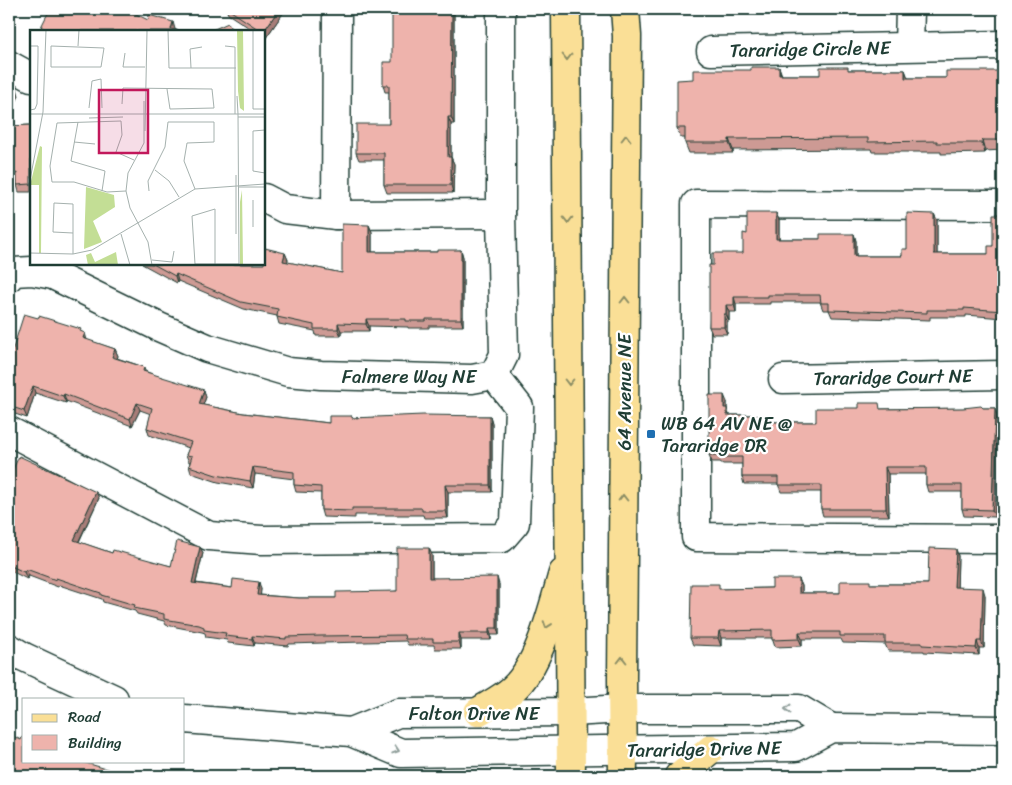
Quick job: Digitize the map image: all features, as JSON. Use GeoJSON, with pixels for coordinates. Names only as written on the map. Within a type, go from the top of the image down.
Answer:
{"type":"FeatureCollection","features":[{"type":"Feature","properties":{"kind":"main road"},"geometry":{"type":"LineString","coordinates":[[566,9],[571,764]]}},
{"type":"Feature","properties":{"kind":"main road","name":"64 Avenue NE"},"geometry":{"type":"LineString","coordinates":[[622,763],[627,36],[625,9]]}},
{"type":"Feature","properties":{"kind":"main road"},"geometry":{"type":"LineString","coordinates":[[627,36],[633,9]]}},
{"type":"Feature","properties":{"kind":"main road"},"geometry":{"type":"LineString","coordinates":[[478,712],[514,688],[527,672],[536,656],[571,545]]}},
{"type":"Feature","properties":{"kind":"main road"},"geometry":{"type":"LineString","coordinates":[[679,776],[711,749]]}},
{"type":"Feature","properties":{"kind":"street"},"geometry":{"type":"LineString","coordinates":[[336,215],[337,9]]}},
{"type":"Feature","properties":{"kind":"street","name":"Falmere Way NE"},"geometry":{"type":"LineString","coordinates":[[9,277],[13,272],[32,271],[53,275],[159,327],[207,348],[288,372],[320,375],[462,379],[494,375],[504,355],[501,214],[501,9]]}},
{"type":"Feature","properties":{"kind":"street","name":"Tararidge Circle NE"},"geometry":{"type":"LineString","coordinates":[[910,9],[910,46]]}},
{"type":"Feature","properties":{"kind":"street","name":"Tararidge Circle NE"},"geometry":{"type":"LineString","coordinates":[[711,51],[1003,45]]}},
{"type":"Feature","properties":{"kind":"street"},"geometry":{"type":"LineString","coordinates":[[9,65],[30,76]]}},
{"type":"Feature","properties":{"kind":"street"},"geometry":{"type":"LineString","coordinates":[[265,199],[285,210],[336,215],[501,214]]}},
{"type":"Feature","properties":{"kind":"street"},"geometry":{"type":"LineString","coordinates":[[1003,205],[696,204],[696,537],[1003,539]]}},
{"type":"Feature","properties":{"kind":"street"},"geometry":{"type":"LineString","coordinates":[[9,431],[209,536],[262,540],[502,538],[515,523],[518,408],[494,375]]}},
{"type":"Feature","properties":{"kind":"street","name":"Tararidge Court NE"},"geometry":{"type":"LineString","coordinates":[[783,378],[1003,375]]}},
{"type":"Feature","properties":{"kind":"street"},"geometry":{"type":"LineString","coordinates":[[9,648],[24,658],[112,698]]}},
{"type":"Feature","properties":{"kind":"street","name":"Tararidge Drive NE"},"geometry":{"type":"LineString","coordinates":[[572,712],[622,709],[799,709],[831,728]]}},
{"type":"Feature","properties":{"kind":"street","name":"Falton Drive NE"},"geometry":{"type":"LineString","coordinates":[[351,732],[398,713],[572,712]]}},
{"type":"Feature","properties":{"kind":"street","name":"Falton Drive NE"},"geometry":{"type":"LineString","coordinates":[[185,718],[351,732],[401,753],[571,764]]}},
{"type":"Feature","properties":{"kind":"street","name":"Tararidge Drive NE"},"geometry":{"type":"LineString","coordinates":[[571,764],[622,763],[711,749],[796,747],[831,728],[1003,730]]}},
{"type":"Feature","properties":{"kind":"building"},"geometry":{"type":"Polygon","coordinates":[[[50,9],[126,9],[148,20],[149,15],[173,22],[171,29],[175,30],[47,30],[41,27],[50,9]]]}},
{"type":"Feature","properties":{"kind":"building"},"geometry":{"type":"Polygon","coordinates":[[[228,9],[279,9],[265,30],[260,30],[228,9]]]}},
{"type":"Feature","properties":{"kind":"building"},"geometry":{"type":"Polygon","coordinates":[[[392,9],[452,9],[451,117],[448,117],[448,157],[451,157],[451,185],[384,185],[384,153],[356,153],[356,124],[389,124],[389,85],[383,85],[383,62],[392,62],[392,9]]]}},
{"type":"Feature","properties":{"kind":"building"},"geometry":{"type":"Polygon","coordinates":[[[228,23],[232,30],[212,30],[228,23]]]}},
{"type":"Feature","properties":{"kind":"building"},"geometry":{"type":"Polygon","coordinates":[[[751,67],[779,67],[779,75],[820,75],[820,67],[848,67],[848,70],[905,70],[905,78],[946,78],[946,71],[1003,71],[1003,140],[982,140],[982,143],[937,143],[937,141],[868,142],[868,138],[729,139],[729,143],[685,143],[685,128],[677,128],[677,80],[693,79],[693,70],[751,70],[751,67]]]}},
{"type":"Feature","properties":{"kind":"building"},"geometry":{"type":"Polygon","coordinates":[[[9,84],[17,88],[9,104],[9,84]]]}},
{"type":"Feature","properties":{"kind":"building"},"geometry":{"type":"Polygon","coordinates":[[[30,125],[30,184],[17,185],[17,173],[9,176],[9,126],[30,125]]]}},
{"type":"Feature","properties":{"kind":"building"},"geometry":{"type":"Polygon","coordinates":[[[747,213],[776,213],[776,239],[820,239],[820,234],[854,234],[854,256],[902,256],[902,249],[907,249],[907,213],[934,214],[934,254],[988,254],[988,246],[993,246],[993,214],[1003,213],[1003,311],[964,308],[964,310],[927,310],[927,313],[829,310],[829,303],[821,303],[820,295],[768,295],[768,297],[734,297],[734,305],[726,305],[724,327],[709,327],[709,265],[713,265],[713,253],[743,253],[743,233],[747,234],[747,213]]]}},
{"type":"Feature","properties":{"kind":"building"},"geometry":{"type":"Polygon","coordinates":[[[342,224],[369,225],[369,252],[461,250],[461,319],[406,321],[406,319],[366,319],[366,324],[338,323],[338,329],[314,329],[314,325],[277,317],[278,309],[241,302],[176,274],[175,276],[155,265],[265,265],[265,248],[285,253],[283,261],[342,273],[342,224]]]}},
{"type":"Feature","properties":{"kind":"building"},"geometry":{"type":"Polygon","coordinates":[[[24,314],[38,318],[39,316],[81,329],[80,331],[85,333],[83,338],[115,349],[112,357],[144,367],[143,371],[204,390],[199,404],[243,413],[329,423],[329,416],[352,416],[352,418],[423,415],[490,416],[490,485],[445,485],[446,511],[422,511],[422,508],[352,508],[352,511],[321,510],[321,487],[294,485],[294,472],[253,467],[250,481],[216,475],[189,466],[192,456],[186,455],[191,442],[147,428],[152,408],[137,403],[130,419],[64,394],[63,396],[33,386],[24,411],[9,406],[9,361],[24,314]]]}},
{"type":"Feature","properties":{"kind":"building"},"geometry":{"type":"Polygon","coordinates":[[[709,395],[724,395],[724,408],[727,408],[727,415],[758,415],[758,418],[770,418],[770,422],[816,422],[816,408],[859,408],[859,403],[879,403],[880,409],[981,406],[983,408],[995,408],[992,510],[962,509],[962,485],[926,485],[926,467],[885,467],[886,509],[821,509],[821,485],[778,485],[778,477],[742,477],[742,457],[709,455],[709,395]]]}},
{"type":"Feature","properties":{"kind":"building"},"geometry":{"type":"Polygon","coordinates":[[[19,456],[96,492],[74,540],[112,553],[113,550],[171,566],[177,541],[200,547],[192,583],[232,588],[233,579],[259,582],[257,595],[299,598],[336,598],[336,592],[397,591],[397,548],[429,548],[429,578],[497,577],[497,628],[489,628],[489,633],[459,633],[459,642],[433,642],[433,639],[405,639],[404,635],[286,637],[286,639],[252,636],[252,639],[225,636],[226,633],[204,630],[204,627],[199,625],[164,619],[164,614],[134,608],[135,605],[101,595],[101,593],[56,578],[56,580],[26,569],[24,572],[9,565],[9,478],[19,456]]]}},
{"type":"Feature","properties":{"kind":"building"},"geometry":{"type":"Polygon","coordinates":[[[929,548],[956,549],[954,587],[983,588],[981,641],[977,641],[976,648],[922,645],[922,643],[885,643],[885,636],[840,636],[840,632],[799,632],[799,639],[772,640],[772,630],[719,631],[718,638],[690,638],[691,584],[719,584],[719,589],[772,588],[772,579],[799,579],[799,593],[840,593],[840,581],[870,581],[870,584],[928,584],[929,548]]]}},
{"type":"Feature","properties":{"kind":"building"},"geometry":{"type":"Polygon","coordinates":[[[9,734],[21,740],[22,737],[22,762],[82,762],[131,776],[9,776],[9,734]]]}},
{"type":"Feature","properties":{"kind":"place","name":"WB 64 AV NE @ Tararidge DR"},"geometry":{"type":"Point","coordinates":[651,434]}}]}
